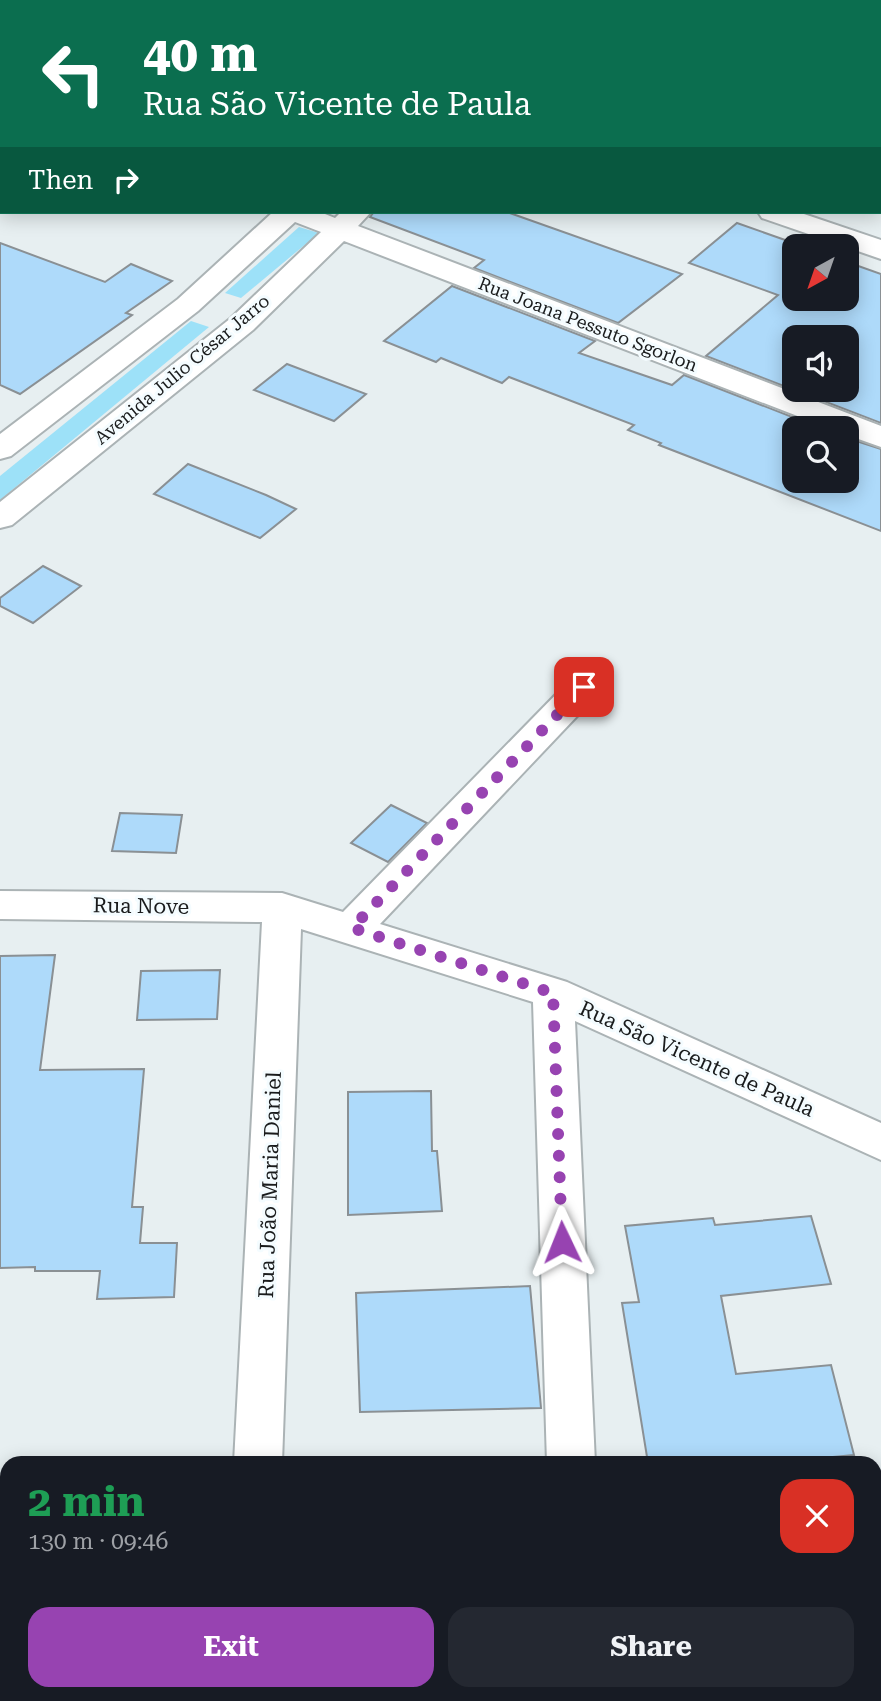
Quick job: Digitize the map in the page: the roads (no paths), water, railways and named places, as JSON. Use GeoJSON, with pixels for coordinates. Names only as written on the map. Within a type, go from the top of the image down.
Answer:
{"type":"FeatureCollection","features":[{"type":"Feature","properties":{"kind":"street"},"geometry":{"type":"LineString","coordinates":[[0,449],[188,306],[287,214]]}},
{"type":"Feature","properties":{"kind":"street","name":"Rua Joana Pessuto Sgorlon"},"geometry":{"type":"LineString","coordinates":[[308,214],[349,220],[881,437]]}},
{"type":"Feature","properties":{"kind":"street"},"geometry":{"type":"LineString","coordinates":[[778,214],[881,250]]}},
{"type":"Feature","properties":{"kind":"street","name":"Avenida Julio César Jarro"},"geometry":{"type":"LineString","coordinates":[[0,518],[242,324],[349,220]]}},
{"type":"Feature","properties":{"kind":"street"},"geometry":{"type":"LineString","coordinates":[[188,306],[242,324]]}},
{"type":"Feature","properties":{"kind":"street"},"geometry":{"type":"LineString","coordinates":[[352,928],[584,687]]}},
{"type":"Feature","properties":{"kind":"street","name":"Rua Nove"},"geometry":{"type":"LineString","coordinates":[[0,905],[282,908],[352,928]]}},
{"type":"Feature","properties":{"kind":"street","name":"Rua João Maria Daniel"},"geometry":{"type":"LineString","coordinates":[[258,1456],[282,908]]}},
{"type":"Feature","properties":{"kind":"street","name":"Rua São Vicente de Paula"},"geometry":{"type":"LineString","coordinates":[[352,928],[553,993],[880,1148]]}},
{"type":"Feature","properties":{"kind":"street"},"geometry":{"type":"LineString","coordinates":[[553,993],[570,1456]]}}]}
